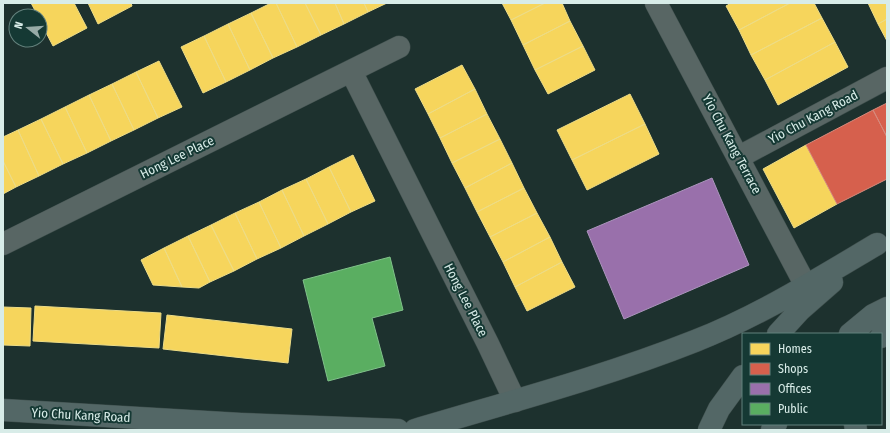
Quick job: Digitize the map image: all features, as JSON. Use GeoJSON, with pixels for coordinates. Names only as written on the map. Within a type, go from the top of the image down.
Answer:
{"type":"FeatureCollection","features":[{"type":"Feature","properties":{"kind":"main road"},"geometry":{"type":"LineString","coordinates":[[415,430],[604,375],[696,341],[738,322],[806,286],[882,241]]}},
{"type":"Feature","properties":{"kind":"main road"},"geometry":{"type":"LineString","coordinates":[[779,333],[800,310],[882,241]]}},
{"type":"Feature","properties":{"kind":"main road"},"geometry":{"type":"LineString","coordinates":[[851,333],[874,315],[887,308]]}},
{"type":"Feature","properties":{"kind":"main road"},"geometry":{"type":"LineString","coordinates":[[882,335],[887,326]]}},
{"type":"Feature","properties":{"kind":"main road"},"geometry":{"type":"LineString","coordinates":[[709,430],[720,409],[742,377]]}},
{"type":"Feature","properties":{"kind":"main road","name":"Yio Chu Kang Road"},"geometry":{"type":"LineString","coordinates":[[3,410],[240,427],[398,430]]}},
{"type":"Feature","properties":{"kind":"street","name":"Yio Chu Kang Terrace"},"geometry":{"type":"LineString","coordinates":[[656,3],[806,286]]}},
{"type":"Feature","properties":{"kind":"street","name":"Hong Lee Place"},"geometry":{"type":"LineString","coordinates":[[3,244],[399,47]]}},
{"type":"Feature","properties":{"kind":"street","name":"Hong Lee Place"},"geometry":{"type":"LineString","coordinates":[[351,71],[515,401]]}},
{"type":"Feature","properties":{"kind":"street","name":"Yio Chu Kang Road"},"geometry":{"type":"LineString","coordinates":[[738,157],[887,78]]}},
{"type":"Feature","properties":{"kind":"building: Homes"},"geometry":{"type":"Polygon","coordinates":[[[31,3],[74,3],[87,28],[53,46],[48,36],[48,8],[34,8],[31,3]]]}},
{"type":"Feature","properties":{"kind":"building: Homes"},"geometry":{"type":"Polygon","coordinates":[[[88,3],[131,3],[132,6],[98,24],[88,3]]]}},
{"type":"Feature","properties":{"kind":"building: Homes"},"geometry":{"type":"Polygon","coordinates":[[[271,3],[276,3],[297,47],[273,58],[251,13],[271,3]]]}},
{"type":"Feature","properties":{"kind":"building: Homes"},"geometry":{"type":"Polygon","coordinates":[[[276,3],[305,3],[321,35],[297,47],[276,3]]]}},
{"type":"Feature","properties":{"kind":"building: Homes"},"geometry":{"type":"Polygon","coordinates":[[[305,3],[335,3],[344,24],[321,35],[305,3]]]}},
{"type":"Feature","properties":{"kind":"building: Homes"},"geometry":{"type":"Polygon","coordinates":[[[335,3],[364,3],[368,12],[344,24],[335,3]]]}},
{"type":"Feature","properties":{"kind":"building: Homes"},"geometry":{"type":"Polygon","coordinates":[[[364,3],[387,3],[368,12],[364,3]]]}},
{"type":"Feature","properties":{"kind":"building: Homes"},"geometry":{"type":"Polygon","coordinates":[[[502,3],[545,3],[511,20],[502,3]]]}},
{"type":"Feature","properties":{"kind":"building: Homes"},"geometry":{"type":"Polygon","coordinates":[[[545,3],[562,3],[570,21],[523,45],[511,20],[545,3]]]}},
{"type":"Feature","properties":{"kind":"building: Homes"},"geometry":{"type":"Polygon","coordinates":[[[731,3],[790,3],[739,30],[726,6],[731,3]]]}},
{"type":"Feature","properties":{"kind":"building: Homes"},"geometry":{"type":"Polygon","coordinates":[[[790,3],[814,3],[822,18],[751,55],[739,30],[790,3]]]}},
{"type":"Feature","properties":{"kind":"building: Homes"},"geometry":{"type":"Polygon","coordinates":[[[868,3],[887,3],[887,19],[878,24],[868,3]]]}},
{"type":"Feature","properties":{"kind":"building: Homes"},"geometry":{"type":"Polygon","coordinates":[[[251,13],[273,58],[250,70],[228,24],[251,13]]]}},
{"type":"Feature","properties":{"kind":"building: Homes"},"geometry":{"type":"Polygon","coordinates":[[[822,18],[835,42],[765,80],[751,55],[822,18]]]}},
{"type":"Feature","properties":{"kind":"building: Homes"},"geometry":{"type":"Polygon","coordinates":[[[887,19],[887,41],[878,24],[887,19]]]}},
{"type":"Feature","properties":{"kind":"building: Homes"},"geometry":{"type":"Polygon","coordinates":[[[570,21],[583,46],[535,70],[523,45],[570,21]]]}},
{"type":"Feature","properties":{"kind":"building: Homes"},"geometry":{"type":"Polygon","coordinates":[[[228,24],[250,70],[226,82],[204,36],[228,24]]]}},
{"type":"Feature","properties":{"kind":"building: Homes"},"geometry":{"type":"Polygon","coordinates":[[[204,36],[226,82],[203,93],[181,47],[204,36]]]}},
{"type":"Feature","properties":{"kind":"building: Homes"},"geometry":{"type":"Polygon","coordinates":[[[835,42],[848,67],[778,105],[765,80],[835,42]]]}},
{"type":"Feature","properties":{"kind":"building: Homes"},"geometry":{"type":"Polygon","coordinates":[[[583,46],[595,70],[548,94],[535,70],[583,46]]]}},
{"type":"Feature","properties":{"kind":"building: Homes"},"geometry":{"type":"Polygon","coordinates":[[[159,61],[182,107],[158,118],[136,72],[159,61]]]}},
{"type":"Feature","properties":{"kind":"building: Homes"},"geometry":{"type":"Polygon","coordinates":[[[462,65],[475,89],[428,114],[415,89],[462,65]]]}},
{"type":"Feature","properties":{"kind":"building: Homes"},"geometry":{"type":"Polygon","coordinates":[[[136,72],[158,118],[134,130],[112,84],[136,72]]]}},
{"type":"Feature","properties":{"kind":"building: Homes"},"geometry":{"type":"Polygon","coordinates":[[[112,84],[134,130],[111,141],[89,95],[112,84]]]}},
{"type":"Feature","properties":{"kind":"building: Homes"},"geometry":{"type":"Polygon","coordinates":[[[475,89],[487,114],[440,138],[428,114],[475,89]]]}},
{"type":"Feature","properties":{"kind":"building: Homes"},"geometry":{"type":"Polygon","coordinates":[[[630,94],[645,124],[572,160],[557,130],[630,94]]]}},
{"type":"Feature","properties":{"kind":"building: Homes"},"geometry":{"type":"Polygon","coordinates":[[[89,95],[111,141],[87,153],[65,107],[89,95]]]}},
{"type":"Feature","properties":{"kind":"building: Homes"},"geometry":{"type":"Polygon","coordinates":[[[65,107],[87,153],[63,164],[41,119],[65,107]]]}},
{"type":"Feature","properties":{"kind":"building: Homes"},"geometry":{"type":"Polygon","coordinates":[[[487,114],[500,139],[452,163],[440,138],[487,114]]]}},
{"type":"Feature","properties":{"kind":"building: Homes"},"geometry":{"type":"Polygon","coordinates":[[[41,119],[63,164],[39,176],[18,130],[41,119]]]}},
{"type":"Feature","properties":{"kind":"building: Homes"},"geometry":{"type":"Polygon","coordinates":[[[645,124],[659,154],[587,190],[572,160],[645,124]]]}},
{"type":"Feature","properties":{"kind":"building: Homes"},"geometry":{"type":"Polygon","coordinates":[[[18,130],[39,176],[16,187],[3,161],[3,137],[18,130]]]}},
{"type":"Feature","properties":{"kind":"building: Homes"},"geometry":{"type":"Polygon","coordinates":[[[500,139],[512,163],[465,188],[452,163],[500,139]]]}},
{"type":"Feature","properties":{"kind":"building: Homes"},"geometry":{"type":"Polygon","coordinates":[[[806,145],[837,204],[794,228],[763,169],[806,145]]]}},
{"type":"Feature","properties":{"kind":"building: Homes"},"geometry":{"type":"Polygon","coordinates":[[[353,155],[375,201],[351,212],[329,167],[353,155]]]}},
{"type":"Feature","properties":{"kind":"building: Homes"},"geometry":{"type":"Polygon","coordinates":[[[3,161],[16,187],[3,194],[3,161]]]}},
{"type":"Feature","properties":{"kind":"building: Homes"},"geometry":{"type":"Polygon","coordinates":[[[512,163],[524,188],[477,212],[465,188],[512,163]]]}},
{"type":"Feature","properties":{"kind":"building: Homes"},"geometry":{"type":"Polygon","coordinates":[[[329,167],[351,212],[328,224],[306,179],[329,167]]]}},
{"type":"Feature","properties":{"kind":"building: Homes"},"geometry":{"type":"Polygon","coordinates":[[[306,179],[328,224],[304,236],[282,190],[306,179]]]}},
{"type":"Feature","properties":{"kind":"building: Homes"},"geometry":{"type":"Polygon","coordinates":[[[524,188],[537,213],[490,237],[477,212],[524,188]]]}},
{"type":"Feature","properties":{"kind":"building: Homes"},"geometry":{"type":"Polygon","coordinates":[[[282,190],[304,236],[281,248],[259,202],[282,190]]]}},
{"type":"Feature","properties":{"kind":"building: Homes"},"geometry":{"type":"Polygon","coordinates":[[[259,202],[281,248],[257,259],[235,213],[259,202]]]}},
{"type":"Feature","properties":{"kind":"building: Homes"},"geometry":{"type":"Polygon","coordinates":[[[235,213],[257,259],[234,271],[211,225],[235,213]]]}},
{"type":"Feature","properties":{"kind":"building: Homes"},"geometry":{"type":"Polygon","coordinates":[[[537,213],[550,237],[503,262],[490,237],[537,213]]]}},
{"type":"Feature","properties":{"kind":"building: Homes"},"geometry":{"type":"Polygon","coordinates":[[[211,225],[234,271],[210,282],[188,236],[211,225]]]}},
{"type":"Feature","properties":{"kind":"building: Homes"},"geometry":{"type":"Polygon","coordinates":[[[188,236],[210,282],[199,288],[182,287],[164,248],[188,236]]]}},
{"type":"Feature","properties":{"kind":"building: Homes"},"geometry":{"type":"Polygon","coordinates":[[[550,237],[562,262],[515,287],[503,262],[550,237]]]}},
{"type":"Feature","properties":{"kind":"building: Homes"},"geometry":{"type":"Polygon","coordinates":[[[164,248],[182,287],[153,285],[141,260],[164,248]]]}},
{"type":"Feature","properties":{"kind":"building: Homes"},"geometry":{"type":"Polygon","coordinates":[[[562,262],[575,287],[527,311],[515,287],[562,262]]]}},
{"type":"Feature","properties":{"kind":"building: Homes"},"geometry":{"type":"Polygon","coordinates":[[[35,306],[161,313],[159,348],[33,341],[35,306]]]}},
{"type":"Feature","properties":{"kind":"building: Homes"},"geometry":{"type":"Polygon","coordinates":[[[3,307],[31,308],[30,346],[3,345],[3,307]]]}},
{"type":"Feature","properties":{"kind":"building: Homes"},"geometry":{"type":"Polygon","coordinates":[[[167,315],[292,329],[288,363],[163,349],[167,315]]]}},
{"type":"Feature","properties":{"kind":"building: Shops"},"geometry":{"type":"Polygon","coordinates":[[[887,103],[887,137],[873,110],[887,103]]]}},
{"type":"Feature","properties":{"kind":"building: Shops"},"geometry":{"type":"Polygon","coordinates":[[[873,110],[887,137],[887,179],[837,204],[806,145],[873,110]]]}},
{"type":"Feature","properties":{"kind":"building: Offices"},"geometry":{"type":"Polygon","coordinates":[[[712,178],[749,265],[624,319],[587,231],[712,178]]]}},
{"type":"Feature","properties":{"kind":"building: Public"},"geometry":{"type":"Polygon","coordinates":[[[390,257],[403,310],[372,318],[385,366],[328,381],[303,280],[390,257]]]}}]}
